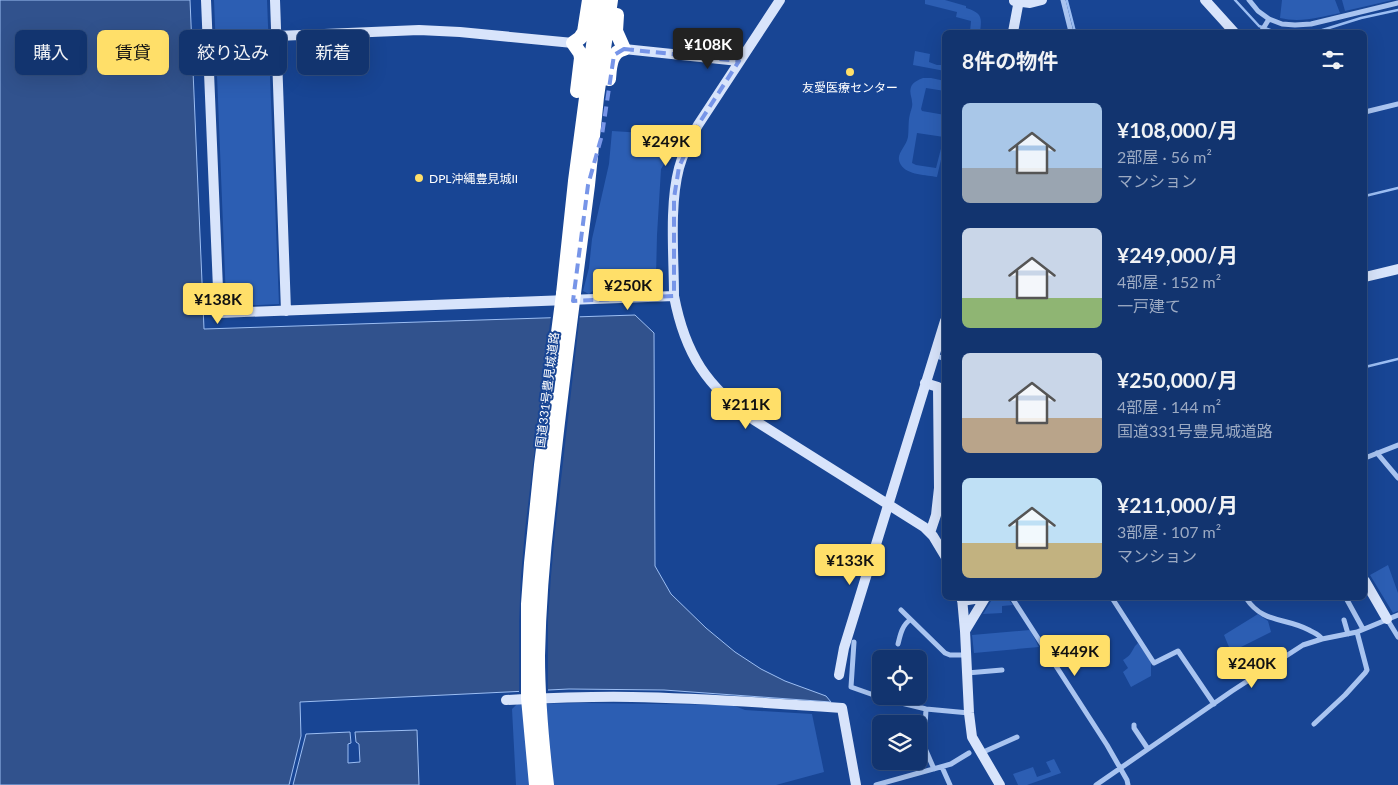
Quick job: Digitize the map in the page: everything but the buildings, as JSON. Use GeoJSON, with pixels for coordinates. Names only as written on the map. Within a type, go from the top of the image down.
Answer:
{"type":"FeatureCollection","features":[{"type":"Feature","properties":{"kind":"highway"},"geometry":{"type":"LineString","coordinates":[[581,183],[571,163],[571,147],[581,58],[580,53],[573,44],[584,32],[589,0]]}},
{"type":"Feature","properties":{"kind":"highway","name":"国道331号豊見城道路"},"geometry":{"type":"LineString","coordinates":[[547,785],[538,657],[542,564],[599,0]]}},
{"type":"Feature","properties":{"kind":"highway","name":"国道331号豊見城道路"},"geometry":{"type":"LineString","coordinates":[[581,183],[597,97],[611,0]]}},
{"type":"Feature","properties":{"kind":"highway"},"geometry":{"type":"LineString","coordinates":[[581,183],[602,135],[610,69],[614,55],[618,50],[624,49],[616,32],[620,0]]}},
{"type":"Feature","properties":{"kind":"highway","name":"国道331号豊見城道路"},"geometry":{"type":"LineString","coordinates":[[536,785],[528,698],[528,604],[541,466],[568,293]]}},
{"type":"Feature","properties":{"kind":"street"},"geometry":{"type":"LineString","coordinates":[[206,0],[219,313],[674,296]]}},
{"type":"Feature","properties":{"kind":"street"},"geometry":{"type":"LineString","coordinates":[[275,0],[277,30]]}},
{"type":"Feature","properties":{"kind":"street"},"geometry":{"type":"LineString","coordinates":[[780,0],[698,125],[679,167],[674,198],[674,296],[677,312],[688,344],[702,370],[730,402],[754,420],[924,527],[942,551]]}},
{"type":"Feature","properties":{"kind":"street"},"geometry":{"type":"LineString","coordinates":[[1013,30],[1016,1],[1030,3],[1042,0]]}},
{"type":"Feature","properties":{"kind":"street"},"geometry":{"type":"LineString","coordinates":[[1063,0],[1070,30]]}},
{"type":"Feature","properties":{"kind":"street"},"geometry":{"type":"LineString","coordinates":[[1205,0],[1232,30]]}},
{"type":"Feature","properties":{"kind":"street"},"geometry":{"type":"LineString","coordinates":[[1249,0],[1269,19],[1282,24],[1295,25],[1311,24],[1398,3]]}},
{"type":"Feature","properties":{"kind":"street"},"geometry":{"type":"LineString","coordinates":[[1262,30],[1269,19]]}},
{"type":"Feature","properties":{"kind":"street"},"geometry":{"type":"LineString","coordinates":[[287,36],[419,30],[485,34],[573,44]]}},
{"type":"Feature","properties":{"kind":"street"},"geometry":{"type":"LineString","coordinates":[[624,49],[739,61]]}},
{"type":"Feature","properties":{"kind":"street"},"geometry":{"type":"LineString","coordinates":[[278,75],[286,310]]}},
{"type":"Feature","properties":{"kind":"street"},"geometry":{"type":"LineString","coordinates":[[1367,112],[1398,104]]}},
{"type":"Feature","properties":{"kind":"street"},"geometry":{"type":"LineString","coordinates":[[1367,277],[1398,269]]}},
{"type":"Feature","properties":{"kind":"street"},"geometry":{"type":"LineString","coordinates":[[839,675],[844,648],[942,330]]}},
{"type":"Feature","properties":{"kind":"street"},"geometry":{"type":"LineString","coordinates":[[934,355],[942,358]]}},
{"type":"Feature","properties":{"kind":"street"},"geometry":{"type":"LineString","coordinates":[[926,383],[940,386],[939,488],[936,515],[930,533]]}},
{"type":"Feature","properties":{"kind":"street"},"geometry":{"type":"LineString","coordinates":[[1367,457],[1398,445]]}},
{"type":"Feature","properties":{"kind":"street"},"geometry":{"type":"LineString","coordinates":[[1377,453],[1398,478]]}},
{"type":"Feature","properties":{"kind":"street"},"geometry":{"type":"LineString","coordinates":[[1367,584],[1398,638]]}},
{"type":"Feature","properties":{"kind":"street"},"geometry":{"type":"LineString","coordinates":[[962,600],[972,737],[1000,785]]}},
{"type":"Feature","properties":{"kind":"street"},"geometry":{"type":"LineString","coordinates":[[965,631],[984,600]]}},
{"type":"Feature","properties":{"kind":"street"},"geometry":{"type":"LineString","coordinates":[[1013,600],[1107,745],[1128,785]]}},
{"type":"Feature","properties":{"kind":"street"},"geometry":{"type":"LineString","coordinates":[[1113,600],[1154,663],[1178,651],[1214,704]]}},
{"type":"Feature","properties":{"kind":"street"},"geometry":{"type":"LineString","coordinates":[[1248,600],[1259,613],[1305,628],[1322,639]]}},
{"type":"Feature","properties":{"kind":"street"},"geometry":{"type":"LineString","coordinates":[[1314,724],[1345,695],[1367,670],[1360,631],[1347,600]]}},
{"type":"Feature","properties":{"kind":"street"},"geometry":{"type":"LineString","coordinates":[[901,610],[945,653],[950,655],[966,655]]}},
{"type":"Feature","properties":{"kind":"street"},"geometry":{"type":"LineString","coordinates":[[1096,785],[1303,645],[1360,631],[1398,615]]}},
{"type":"Feature","properties":{"kind":"street"},"geometry":{"type":"LineString","coordinates":[[898,644],[904,626],[910,620]]}},
{"type":"Feature","properties":{"kind":"street"},"geometry":{"type":"LineString","coordinates":[[1344,620],[1348,634]]}},
{"type":"Feature","properties":{"kind":"street"},"geometry":{"type":"LineString","coordinates":[[854,642],[851,687],[885,699],[926,709],[969,713]]}},
{"type":"Feature","properties":{"kind":"street"},"geometry":{"type":"LineString","coordinates":[[966,673],[1002,670]]}},
{"type":"Feature","properties":{"kind":"street"},"geometry":{"type":"LineString","coordinates":[[506,700],[630,697],[728,700],[842,708],[856,785]]}},
{"type":"Feature","properties":{"kind":"street"},"geometry":{"type":"LineString","coordinates":[[925,715],[926,709]]}},
{"type":"Feature","properties":{"kind":"street"},"geometry":{"type":"LineString","coordinates":[[1134,725],[1134,728],[1148,749]]}},
{"type":"Feature","properties":{"kind":"street"},"geometry":{"type":"LineString","coordinates":[[981,753],[1017,737]]}},
{"type":"Feature","properties":{"kind":"street"},"geometry":{"type":"LineString","coordinates":[[876,785],[951,764],[969,753]]}},
{"type":"Feature","properties":{"kind":"street"},"geometry":{"type":"LineString","coordinates":[[927,756],[934,769]]}},
{"type":"Feature","properties":{"kind":"street"},"geometry":{"type":"LineString","coordinates":[[942,767],[950,785]]}},
{"type":"Feature","properties":{"kind":"highlighted area"},"geometry":{"type":"Polygon","coordinates":[[[624,49],[739,61],[698,125],[679,167],[674,198],[674,296],[573,301],[588,185],[602,135],[614,55],[624,49]]]}},
{"type":"Feature","properties":{"kind":"shaded area"},"geometry":{"type":"Polygon","coordinates":[[[0,0],[190,0],[191,30],[179,30],[179,75],[193,75],[204,329],[635,315],[654,333],[655,566],[671,594],[706,628],[735,652],[761,669],[785,681],[826,696],[831,702],[664,690],[569,689],[300,702],[301,736],[289,785],[0,785],[0,0]]]}},
{"type":"Feature","properties":{"kind":"shaded area"},"geometry":{"type":"Polygon","coordinates":[[[214,0],[267,0],[268,30],[215,30],[214,0]]]}},
{"type":"Feature","properties":{"kind":"shaded area"},"geometry":{"type":"Polygon","coordinates":[[[925,0],[945,0],[966,6],[966,8],[980,16],[980,30],[970,30],[971,21],[956,17],[957,12],[925,4],[925,0]]]}},
{"type":"Feature","properties":{"kind":"shaded area"},"geometry":{"type":"Polygon","coordinates":[[[1282,0],[1335,0],[1340,13],[1303,20],[1280,18],[1282,0]]]}},
{"type":"Feature","properties":{"kind":"shaded area"},"geometry":{"type":"Polygon","coordinates":[[[1342,0],[1393,0],[1345,11],[1342,0]]]}},
{"type":"Feature","properties":{"kind":"shaded area"},"geometry":{"type":"Polygon","coordinates":[[[915,51],[930,54],[929,62],[942,65],[942,70],[913,65],[915,51]]]}},
{"type":"Feature","properties":{"kind":"shaded area"},"geometry":{"type":"Polygon","coordinates":[[[217,75],[270,75],[279,304],[235,306],[226,300],[217,75]]]}},
{"type":"Feature","properties":{"kind":"shaded area"},"geometry":{"type":"Polygon","coordinates":[[[923,78],[942,80],[942,91],[926,88],[921,109],[922,111],[942,114],[942,137],[917,133],[912,163],[936,168],[942,145],[942,155],[937,177],[908,171],[899,161],[900,154],[908,137],[912,105],[910,93],[914,82],[923,78]]]}},
{"type":"Feature","properties":{"kind":"shaded area"},"geometry":{"type":"Polygon","coordinates":[[[612,131],[675,135],[676,144],[661,169],[656,276],[613,278],[589,294],[583,291],[589,268],[592,239],[609,164],[612,131]]]}},
{"type":"Feature","properties":{"kind":"shaded area"},"geometry":{"type":"Polygon","coordinates":[[[1388,565],[1398,593],[1398,611],[1393,613],[1370,575],[1388,565]]]}},
{"type":"Feature","properties":{"kind":"shaded area"},"geometry":{"type":"Polygon","coordinates":[[[992,600],[1009,600],[1013,605],[1002,606],[1002,613],[983,614],[992,600]]]}},
{"type":"Feature","properties":{"kind":"shaded area"},"geometry":{"type":"Polygon","coordinates":[[[1258,614],[1268,621],[1271,632],[1231,652],[1224,635],[1258,614]]]}},
{"type":"Feature","properties":{"kind":"shaded area"},"geometry":{"type":"Polygon","coordinates":[[[1030,630],[1039,647],[974,653],[972,635],[1030,630]]]}},
{"type":"Feature","properties":{"kind":"shaded area"},"geometry":{"type":"Polygon","coordinates":[[[1138,643],[1151,662],[1151,676],[1131,687],[1123,672],[1128,668],[1123,660],[1129,656],[1138,643]]]}},
{"type":"Feature","properties":{"kind":"shaded area"},"geometry":{"type":"Polygon","coordinates":[[[517,704],[732,705],[745,710],[812,714],[824,772],[776,785],[516,785],[512,709],[517,704]]]}},
{"type":"Feature","properties":{"kind":"shaded area"},"geometry":{"type":"Polygon","coordinates":[[[417,730],[419,785],[293,785],[306,734],[350,732],[351,743],[348,744],[348,763],[360,762],[359,744],[356,742],[355,732],[417,730]]]}},
{"type":"Feature","properties":{"kind":"shaded area"},"geometry":{"type":"Polygon","coordinates":[[[1054,759],[1061,773],[1027,785],[1018,785],[1013,774],[1033,767],[1037,777],[1051,772],[1046,762],[1054,759]]]}},
{"type":"Feature","properties":{"kind":"pier"},"geometry":{"type":"Polygon","coordinates":[[[580,314],[551,576],[548,620],[548,693],[519,694],[521,576],[551,315],[580,314]]]}},
{"type":"Feature","properties":{"kind":"waterway"},"geometry":{"type":"LineString","coordinates":[[1235,0],[1259,26],[1270,30]]}},
{"type":"Feature","properties":{"kind":"waterway"},"geometry":{"type":"LineString","coordinates":[[1067,1],[1074,30]]}},
{"type":"Feature","properties":{"kind":"waterway"},"geometry":{"type":"LineString","coordinates":[[1322,30],[1361,18],[1398,10]]}},
{"type":"Feature","properties":{"kind":"waterway"},"geometry":{"type":"LineString","coordinates":[[1367,196],[1398,188]]}},
{"type":"Feature","properties":{"kind":"waterway"},"geometry":{"type":"LineString","coordinates":[[1367,367],[1398,359]]}},
{"type":"Feature","properties":{"kind":"place","name":"友愛医療センター"},"geometry":{"type":"Point","coordinates":[850,72]}},
{"type":"Feature","properties":{"kind":"place","name":"DPL沖縄豊見城II"},"geometry":{"type":"Point","coordinates":[419,178]}}]}
